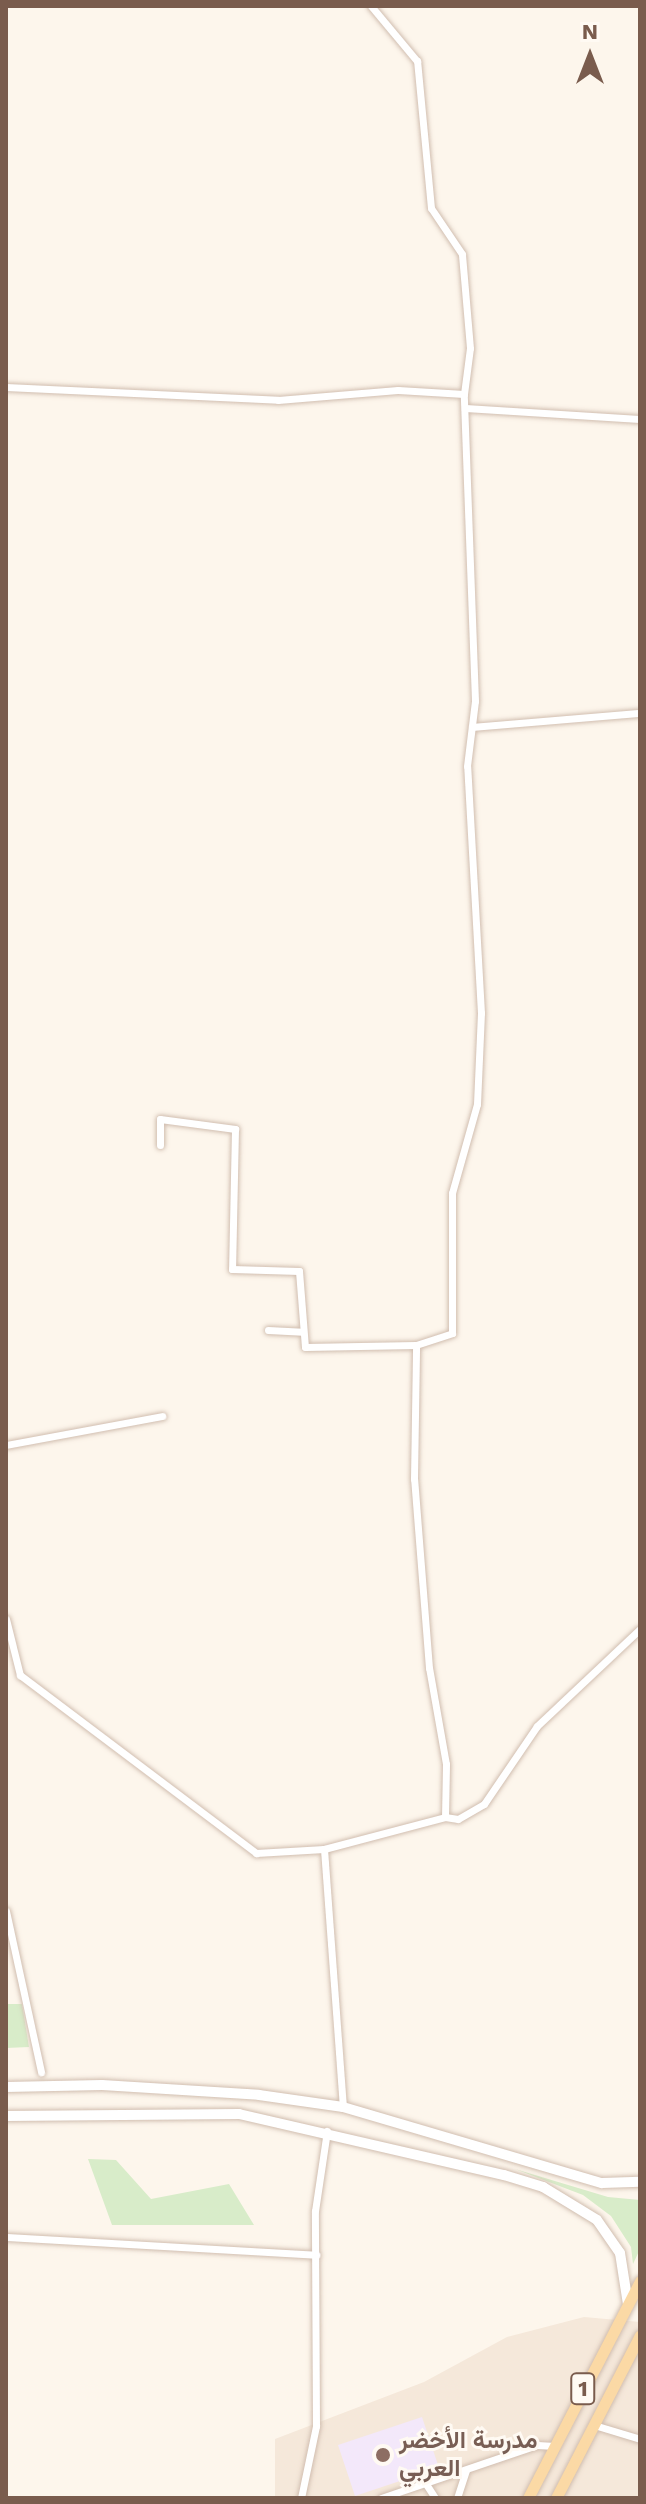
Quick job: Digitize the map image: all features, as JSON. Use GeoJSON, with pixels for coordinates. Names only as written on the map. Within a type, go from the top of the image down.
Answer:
{"type":"FeatureCollection","features":[{"type":"Feature","properties":{"kind":"main road"},"geometry":{"type":"LineString","coordinates":[[6,2087],[206,2090],[343,2107],[506,2159],[602,2183],[640,2182]]}},
{"type":"Feature","properties":{"kind":"main road"},"geometry":{"type":"LineString","coordinates":[[6,2116],[239,2114],[327,2131],[504,2175],[543,2187],[597,2220],[620,2253],[628,2304]]}},
{"type":"Feature","properties":{"kind":"main road"},"geometry":{"type":"LineString","coordinates":[[504,2175],[506,2159]]}},
{"type":"Feature","properties":{"kind":"main road","name":"1"},"geometry":{"type":"LineString","coordinates":[[528,2498],[640,2281]]}},
{"type":"Feature","properties":{"kind":"main road","name":"1"},"geometry":{"type":"LineString","coordinates":[[556,2498],[640,2335]]}},
{"type":"Feature","properties":{"kind":"street"},"geometry":{"type":"LineString","coordinates":[[160,1145],[160,1119],[235,1129],[232,1269],[299,1271],[305,1347],[416,1345],[452,1333],[452,1193],[477,1104],[481,1013],[467,766],[472,727],[475,592],[464,394],[470,348],[465,267],[458,244],[431,208],[417,61],[371,6]]}},
{"type":"Feature","properties":{"kind":"street"},"geometry":{"type":"LineString","coordinates":[[6,387],[278,400],[398,390],[464,394]]}},
{"type":"Feature","properties":{"kind":"street"},"geometry":{"type":"LineString","coordinates":[[465,408],[640,419]]}},
{"type":"Feature","properties":{"kind":"street"},"geometry":{"type":"LineString","coordinates":[[472,727],[640,713]]}},
{"type":"Feature","properties":{"kind":"street"},"geometry":{"type":"LineString","coordinates":[[268,1330],[302,1332]]}},
{"type":"Feature","properties":{"kind":"street"},"geometry":{"type":"LineString","coordinates":[[416,1345],[414,1479],[429,1668],[446,1764],[445,1817]]}},
{"type":"Feature","properties":{"kind":"street"},"geometry":{"type":"LineString","coordinates":[[6,1445],[162,1416]]}},
{"type":"Feature","properties":{"kind":"street"},"geometry":{"type":"LineString","coordinates":[[6,1619],[20,1675],[256,1853],[324,1849],[445,1817],[458,1819],[484,1804],[537,1726],[640,1629]]}},
{"type":"Feature","properties":{"kind":"street"},"geometry":{"type":"LineString","coordinates":[[324,1849],[343,2107]]}},
{"type":"Feature","properties":{"kind":"street"},"geometry":{"type":"LineString","coordinates":[[6,1911],[41,2072]]}},
{"type":"Feature","properties":{"kind":"street"},"geometry":{"type":"LineString","coordinates":[[301,2498],[316,2426],[316,2255],[327,2131]]}},
{"type":"Feature","properties":{"kind":"street"},"geometry":{"type":"LineString","coordinates":[[6,2237],[316,2255]]}},
{"type":"Feature","properties":{"kind":"street"},"geometry":{"type":"LineString","coordinates":[[594,2425],[640,2439]]}},
{"type":"Feature","properties":{"kind":"street"},"geometry":{"type":"LineString","coordinates":[[381,2498],[537,2445],[555,2446]]}},
{"type":"Feature","properties":{"kind":"street"},"geometry":{"type":"LineString","coordinates":[[457,2498],[466,2470]]}},
{"type":"Feature","properties":{"kind":"street"},"geometry":{"type":"LineString","coordinates":[[426,2484],[435,2498]]}},
{"type":"Feature","properties":{"kind":"shaded area"},"geometry":{"type":"Polygon","coordinates":[[[584,2317],[640,2322],[640,2498],[275,2498],[275,2439],[424,2382],[507,2337],[584,2317]]]}},
{"type":"Feature","properties":{"kind":"shaded area"},"geometry":{"type":"Polygon","coordinates":[[[422,2417],[439,2468],[355,2496],[338,2445],[422,2417]]]}},
{"type":"Feature","properties":{"kind":"green space"},"geometry":{"type":"Polygon","coordinates":[[[6,2004],[22,2004],[29,2047],[6,2048],[6,2004]]]}},
{"type":"Feature","properties":{"kind":"green space"},"geometry":{"type":"Polygon","coordinates":[[[88,2159],[116,2160],[151,2199],[229,2184],[254,2225],[112,2225],[88,2159]]]}},
{"type":"Feature","properties":{"kind":"green space"},"geometry":{"type":"Polygon","coordinates":[[[515,2169],[608,2197],[640,2200],[640,2249],[633,2264],[631,2247],[611,2216],[583,2195],[515,2169]]]}},
{"type":"Feature","properties":{"kind":"place","name":"مدرسة الأخضر العربي"},"geometry":{"type":"Point","coordinates":[383,2455]}}]}
